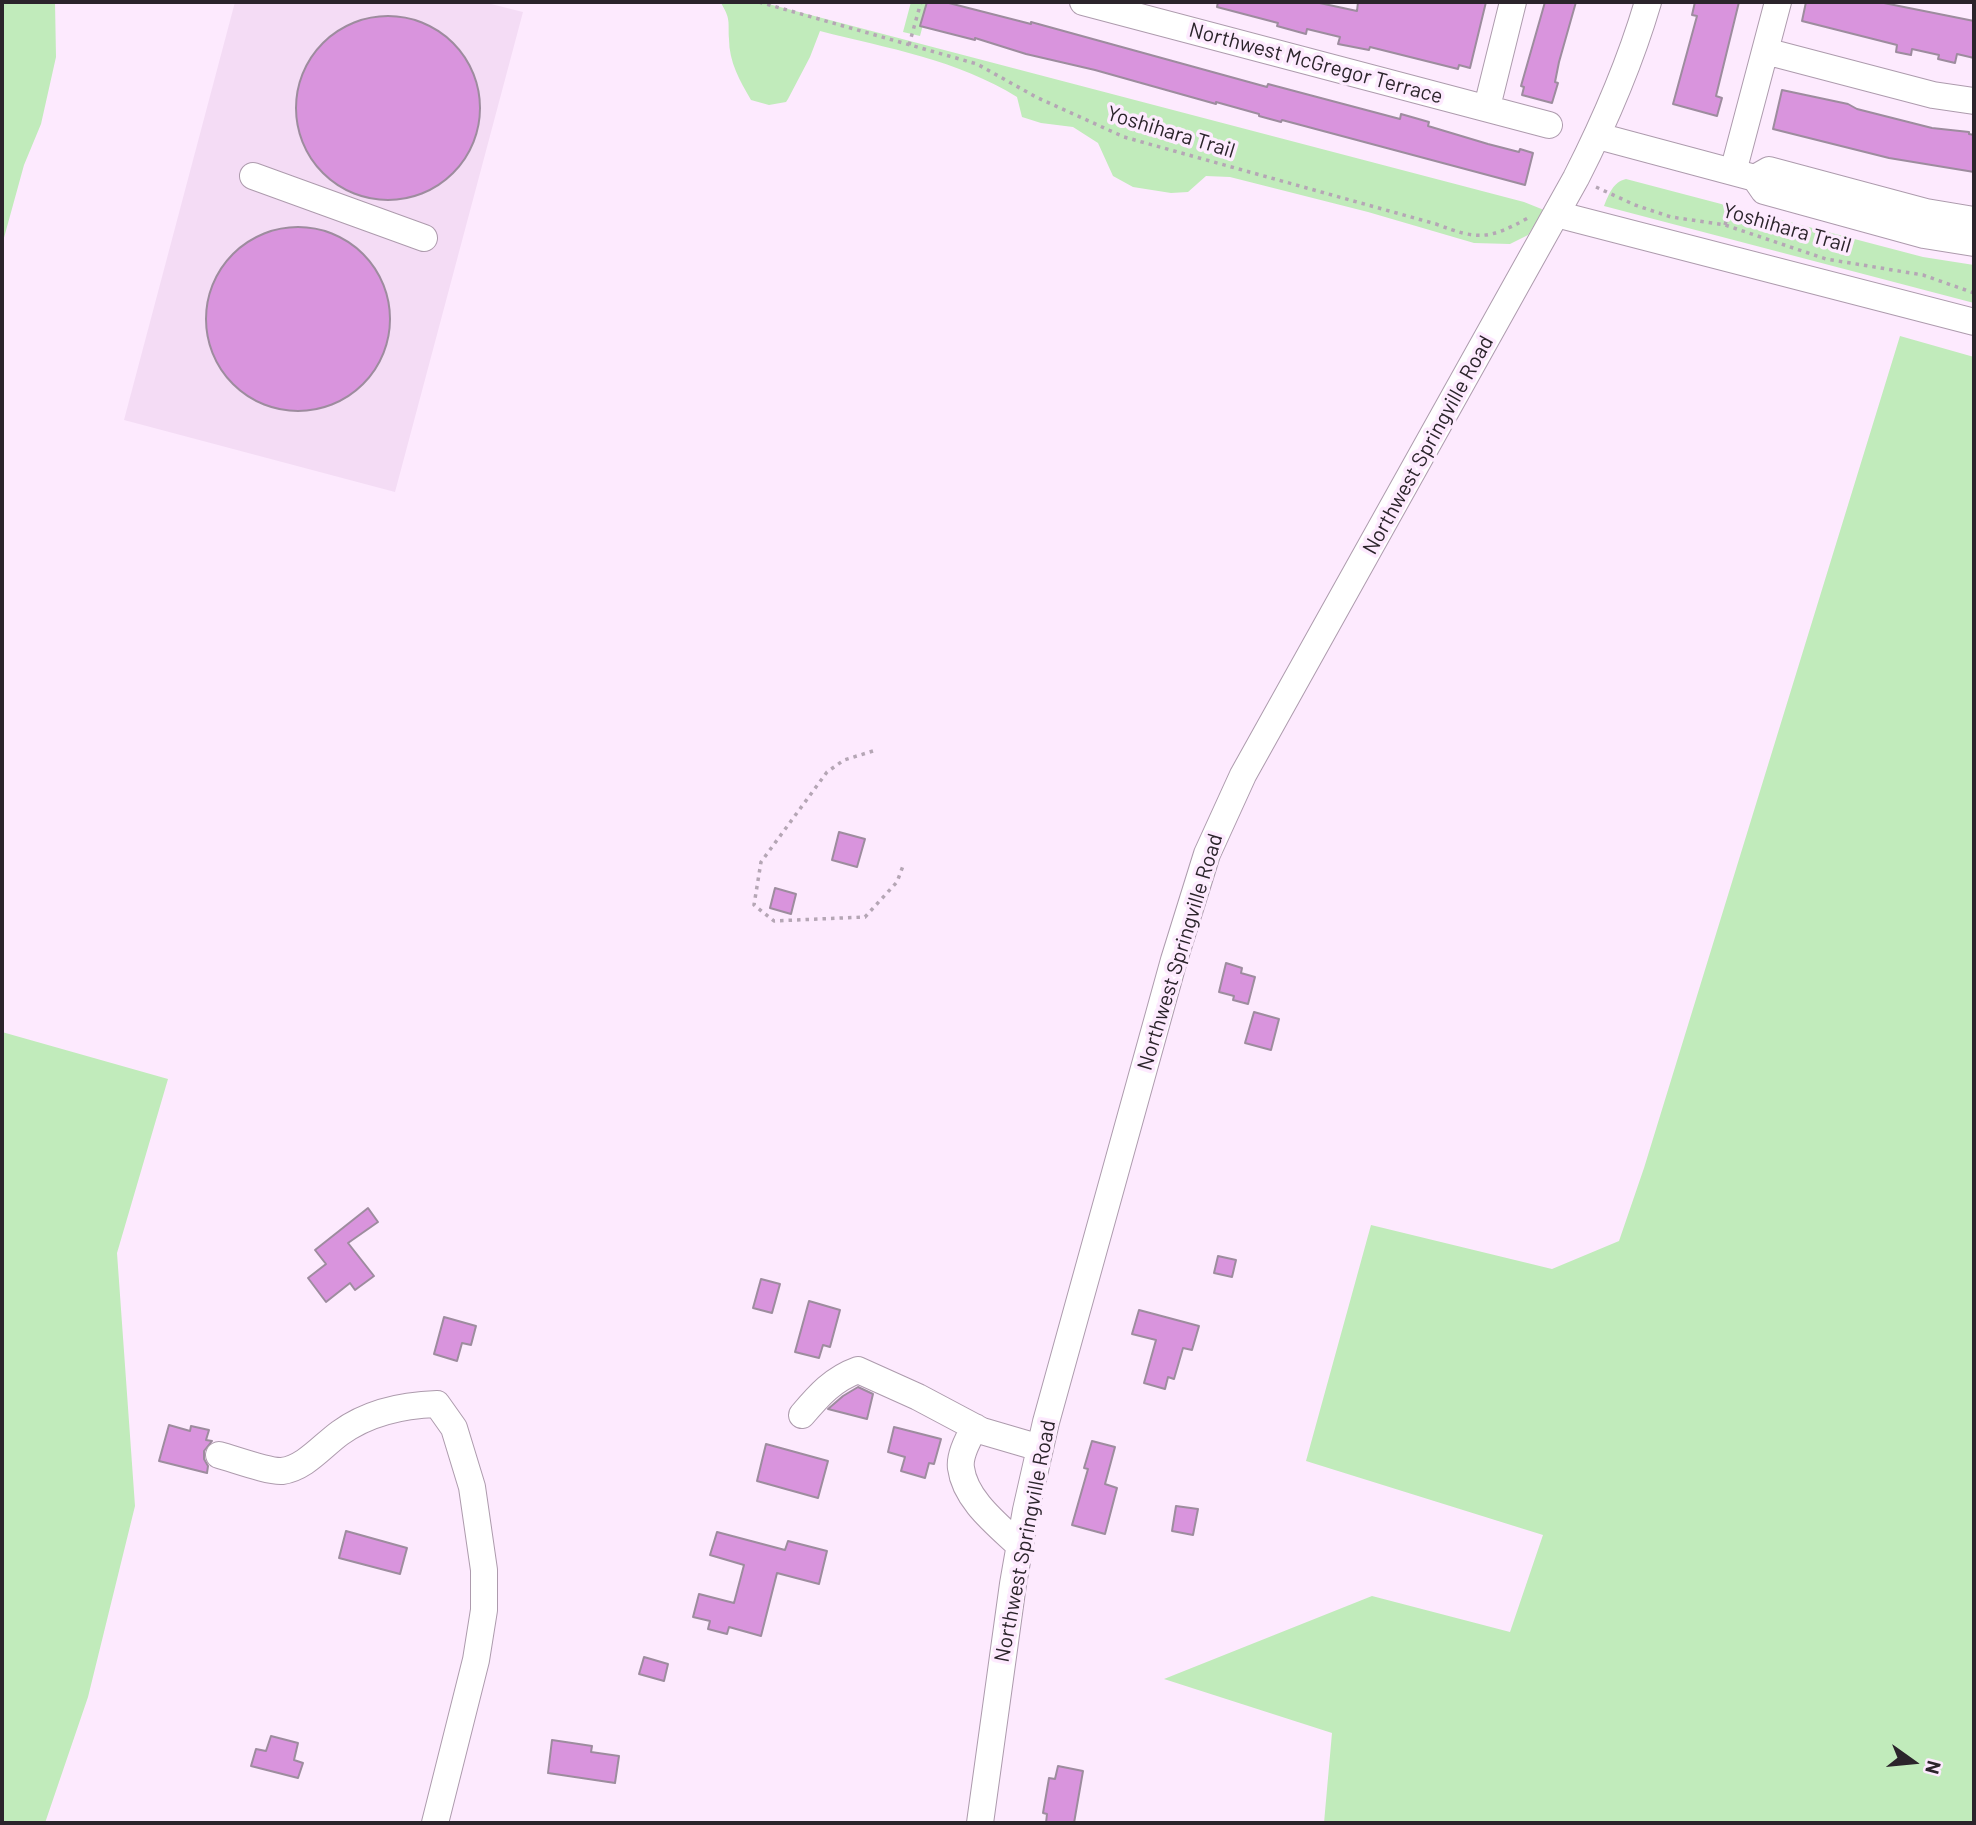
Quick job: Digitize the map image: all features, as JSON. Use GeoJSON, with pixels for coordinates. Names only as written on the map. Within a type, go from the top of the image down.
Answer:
{"type":"FeatureCollection","features":[{"type":"Feature","properties":{"kind":"street","name":"Northwest McGregor Terrace"},"geometry":{"type":"LineString","coordinates":[[1083,2],[1549,125]]}},
{"type":"Feature","properties":{"kind":"street"},"geometry":{"type":"LineString","coordinates":[[1487,107],[1513,2]]}},
{"type":"Feature","properties":{"kind":"street","name":"Northwest Springville Road"},"geometry":{"type":"LineString","coordinates":[[980,1823],[1001,1663],[1020,1546],[1040,1448],[1174,960],[1215,832],[1545,212],[1598,136],[1632,52],[1648,2]]}},
{"type":"Feature","properties":{"kind":"street"},"geometry":{"type":"LineString","coordinates":[[1744,175],[1766,51],[1778,2]]}},
{"type":"Feature","properties":{"kind":"street"},"geometry":{"type":"LineString","coordinates":[[1766,51],[1933,95],[1974,101]]}},
{"type":"Feature","properties":{"kind":"street"},"geometry":{"type":"LineString","coordinates":[[1598,136],[1744,175],[1764,191],[1924,235],[1974,243]]}},
{"type":"Feature","properties":{"kind":"street"},"geometry":{"type":"LineString","coordinates":[[1744,175],[1769,170],[1926,212],[1974,220]]}},
{"type":"Feature","properties":{"kind":"street"},"geometry":{"type":"LineString","coordinates":[[253,176],[424,238]]}},
{"type":"Feature","properties":{"kind":"street"},"geometry":{"type":"LineString","coordinates":[[1545,212],[1974,322]]}},
{"type":"Feature","properties":{"kind":"street"},"geometry":{"type":"LineString","coordinates":[[802,1415],[823,1391],[842,1376],[858,1370],[975,1427],[1040,1448]]}},
{"type":"Feature","properties":{"kind":"street"},"geometry":{"type":"LineString","coordinates":[[219,1455],[279,1471],[294,1468],[342,1432],[376,1413],[411,1405],[437,1404],[454,1428],[472,1487],[484,1570],[484,1610],[476,1660],[435,1823]]}},
{"type":"Feature","properties":{"kind":"street"},"geometry":{"type":"LineString","coordinates":[[975,1427],[968,1438],[960,1466],[966,1483],[976,1501],[1020,1546]]}},
{"type":"Feature","properties":{"kind":"path","name":"Yoshihara Trail"},"geometry":{"type":"LineString","coordinates":[[759,2],[977,64],[1036,97],[1124,137],[1464,234],[1490,236],[1545,212]]}},
{"type":"Feature","properties":{"kind":"path"},"geometry":{"type":"LineString","coordinates":[[909,45],[921,2]]}},
{"type":"Feature","properties":{"kind":"path","name":"Yoshihara Trail"},"geometry":{"type":"LineString","coordinates":[[1594,186],[1635,205],[1671,217],[1725,225],[1826,259],[1923,275],[1974,293]]}},
{"type":"Feature","properties":{"kind":"path"},"geometry":{"type":"LineString","coordinates":[[1725,225],[1731,203]]}},
{"type":"Feature","properties":{"kind":"path"},"geometry":{"type":"LineString","coordinates":[[873,751],[844,760],[827,772],[761,862],[754,905],[774,921],[865,917],[897,882],[903,866]]}},
{"type":"Feature","properties":{"kind":"shaded area"},"geometry":{"type":"Polygon","coordinates":[[[235,2],[483,2],[523,12],[395,492],[124,420],[235,2]]]}},
{"type":"Feature","properties":{"kind":"green space"},"geometry":{"type":"Polygon","coordinates":[[[2,2],[55,2],[56,57],[41,124],[24,165],[2,245],[2,2]]]}},
{"type":"Feature","properties":{"kind":"green space"},"geometry":{"type":"Polygon","coordinates":[[[716,2],[761,2],[1524,202],[1544,210],[1528,235],[1510,244],[1474,243],[1368,212],[1230,177],[1206,176],[1188,192],[1171,193],[1133,187],[1113,176],[1098,143],[1073,127],[1041,123],[1022,117],[1017,97],[994,84],[922,56],[820,31],[810,57],[786,102],[769,105],[751,100],[743,86],[729,47],[728,17],[721,3],[716,2]]]}},
{"type":"Feature","properties":{"kind":"green space"},"geometry":{"type":"Polygon","coordinates":[[[911,2],[929,2],[920,36],[903,32],[911,2]]]}},
{"type":"Feature","properties":{"kind":"green space"},"geometry":{"type":"Polygon","coordinates":[[[1626,179],[1923,257],[1974,265],[1974,303],[1604,206],[1615,186],[1626,179]]]}},
{"type":"Feature","properties":{"kind":"green space"},"geometry":{"type":"Polygon","coordinates":[[[1900,336],[1974,357],[1974,1823],[1324,1823],[1332,1733],[1164,1679],[1372,1596],[1510,1632],[1543,1535],[1306,1461],[1371,1225],[1552,1269],[1619,1241],[1644,1168],[1900,336]]]}},
{"type":"Feature","properties":{"kind":"green space"},"geometry":{"type":"Polygon","coordinates":[[[2,1032],[168,1079],[117,1253],[135,1506],[88,1697],[45,1823],[2,1823],[2,1032]]]}},
{"type":"Feature","properties":{"kind":"building"},"geometry":{"type":"Polygon","coordinates":[[[927,2],[945,2],[1031,22],[1267,87],[1268,84],[1400,119],[1401,114],[1429,122],[1428,126],[1488,144],[1519,152],[1520,149],[1533,153],[1525,185],[1026,54],[975,38],[920,26],[927,2]]]}},
{"type":"Feature","properties":{"kind":"building"},"geometry":{"type":"Polygon","coordinates":[[[1218,2],[1315,2],[1357,11],[1358,2],[1486,2],[1470,68],[1459,65],[1458,69],[1370,47],[1369,50],[1338,44],[1340,37],[1307,29],[1306,34],[1277,26],[1278,23],[1217,7],[1218,2]]]}},
{"type":"Feature","properties":{"kind":"building"},"geometry":{"type":"Polygon","coordinates":[[[1545,2],[1576,2],[1559,62],[1555,82],[1558,83],[1552,103],[1522,95],[1524,87],[1521,86],[1545,2]]]}},
{"type":"Feature","properties":{"kind":"building"},"geometry":{"type":"Polygon","coordinates":[[[1695,2],[1739,2],[1716,96],[1722,98],[1717,116],[1673,104],[1697,16],[1692,15],[1695,2]]]}},
{"type":"Feature","properties":{"kind":"building"},"geometry":{"type":"Polygon","coordinates":[[[1806,2],[1879,2],[1974,21],[1974,58],[1957,54],[1955,63],[1938,59],[1939,55],[1912,49],[1911,55],[1896,52],[1897,45],[1802,21],[1806,2]]]}},
{"type":"Feature","properties":{"kind":"building"},"geometry":{"type":"Polygon","coordinates":[[[388,16],[423,23],[453,43],[473,73],[480,108],[473,143],[453,173],[423,193],[388,200],[353,193],[323,173],[303,143],[296,108],[303,73],[323,43],[353,23],[388,16]]]}},
{"type":"Feature","properties":{"kind":"building"},"geometry":{"type":"Polygon","coordinates":[[[1782,90],[1848,104],[1857,109],[1932,128],[1969,132],[1974,135],[1974,172],[1889,158],[1773,129],[1782,90]]]}},
{"type":"Feature","properties":{"kind":"building"},"geometry":{"type":"Polygon","coordinates":[[[298,227],[333,234],[363,254],[383,284],[390,319],[383,354],[363,384],[333,404],[298,411],[263,404],[233,384],[213,354],[206,319],[213,284],[233,254],[263,234],[298,227]]]}},
{"type":"Feature","properties":{"kind":"building"},"geometry":{"type":"Polygon","coordinates":[[[839,832],[865,839],[857,867],[832,860],[839,832]]]}},
{"type":"Feature","properties":{"kind":"building"},"geometry":{"type":"Polygon","coordinates":[[[775,888],[796,894],[791,914],[770,908],[775,888]]]}},
{"type":"Feature","properties":{"kind":"building"},"geometry":{"type":"Polygon","coordinates":[[[1226,963],[1242,968],[1241,973],[1255,977],[1248,1004],[1219,992],[1226,963]]]}},
{"type":"Feature","properties":{"kind":"building"},"geometry":{"type":"Polygon","coordinates":[[[1254,1012],[1279,1019],[1271,1050],[1245,1043],[1254,1012]]]}},
{"type":"Feature","properties":{"kind":"building"},"geometry":{"type":"Polygon","coordinates":[[[368,1208],[378,1222],[348,1243],[374,1276],[355,1290],[350,1283],[326,1302],[308,1278],[326,1264],[315,1250],[368,1208]]]}},
{"type":"Feature","properties":{"kind":"building"},"geometry":{"type":"Polygon","coordinates":[[[1218,1256],[1236,1260],[1232,1277],[1214,1273],[1218,1256]]]}},
{"type":"Feature","properties":{"kind":"building"},"geometry":{"type":"Polygon","coordinates":[[[761,1279],[780,1284],[772,1313],[753,1308],[761,1279]]]}},
{"type":"Feature","properties":{"kind":"building"},"geometry":{"type":"Polygon","coordinates":[[[809,1301],[840,1310],[830,1347],[823,1345],[819,1358],[795,1352],[809,1301]]]}},
{"type":"Feature","properties":{"kind":"building"},"geometry":{"type":"Polygon","coordinates":[[[1139,1310],[1199,1326],[1192,1350],[1183,1348],[1174,1379],[1168,1377],[1165,1389],[1144,1383],[1156,1340],[1132,1334],[1139,1310]]]}},
{"type":"Feature","properties":{"kind":"building"},"geometry":{"type":"Polygon","coordinates":[[[444,1317],[476,1326],[471,1345],[462,1343],[457,1361],[434,1354],[444,1317]]]}},
{"type":"Feature","properties":{"kind":"building"},"geometry":{"type":"Polygon","coordinates":[[[858,1387],[873,1394],[867,1419],[828,1409],[843,1396],[858,1387]]]}},
{"type":"Feature","properties":{"kind":"building"},"geometry":{"type":"Polygon","coordinates":[[[169,1425],[190,1431],[191,1426],[209,1430],[206,1440],[212,1441],[204,1451],[207,1473],[159,1461],[169,1425]]]}},
{"type":"Feature","properties":{"kind":"building"},"geometry":{"type":"Polygon","coordinates":[[[894,1427],[941,1439],[934,1464],[929,1463],[925,1478],[901,1471],[905,1457],[888,1452],[894,1427]]]}},
{"type":"Feature","properties":{"kind":"building"},"geometry":{"type":"Polygon","coordinates":[[[1092,1441],[1115,1447],[1105,1484],[1117,1488],[1105,1534],[1072,1525],[1088,1469],[1084,1468],[1092,1441]]]}},
{"type":"Feature","properties":{"kind":"building"},"geometry":{"type":"Polygon","coordinates":[[[766,1444],[828,1461],[818,1498],[757,1481],[766,1444]]]}},
{"type":"Feature","properties":{"kind":"building"},"geometry":{"type":"Polygon","coordinates":[[[1176,1506],[1198,1509],[1193,1535],[1172,1531],[1176,1506]]]}},
{"type":"Feature","properties":{"kind":"building"},"geometry":{"type":"Polygon","coordinates":[[[346,1531],[407,1548],[400,1574],[339,1558],[346,1531]]]}},
{"type":"Feature","properties":{"kind":"building"},"geometry":{"type":"Polygon","coordinates":[[[717,1532],[785,1550],[788,1541],[827,1551],[819,1584],[777,1573],[761,1636],[729,1627],[727,1634],[708,1629],[710,1621],[693,1617],[699,1594],[734,1603],[744,1565],[710,1555],[717,1532]]]}},
{"type":"Feature","properties":{"kind":"building"},"geometry":{"type":"Polygon","coordinates":[[[644,1657],[668,1664],[664,1681],[639,1674],[644,1657]]]}},
{"type":"Feature","properties":{"kind":"building"},"geometry":{"type":"Polygon","coordinates":[[[271,1736],[298,1743],[294,1760],[303,1763],[298,1778],[251,1766],[256,1749],[266,1751],[271,1736]]]}},
{"type":"Feature","properties":{"kind":"building"},"geometry":{"type":"Polygon","coordinates":[[[552,1740],[592,1746],[591,1752],[619,1756],[615,1783],[548,1773],[552,1740]]]}},
{"type":"Feature","properties":{"kind":"building"},"geometry":{"type":"Polygon","coordinates":[[[1058,1766],[1083,1771],[1074,1823],[1046,1823],[1047,1814],[1043,1813],[1049,1778],[1055,1779],[1058,1766]]]}}]}
